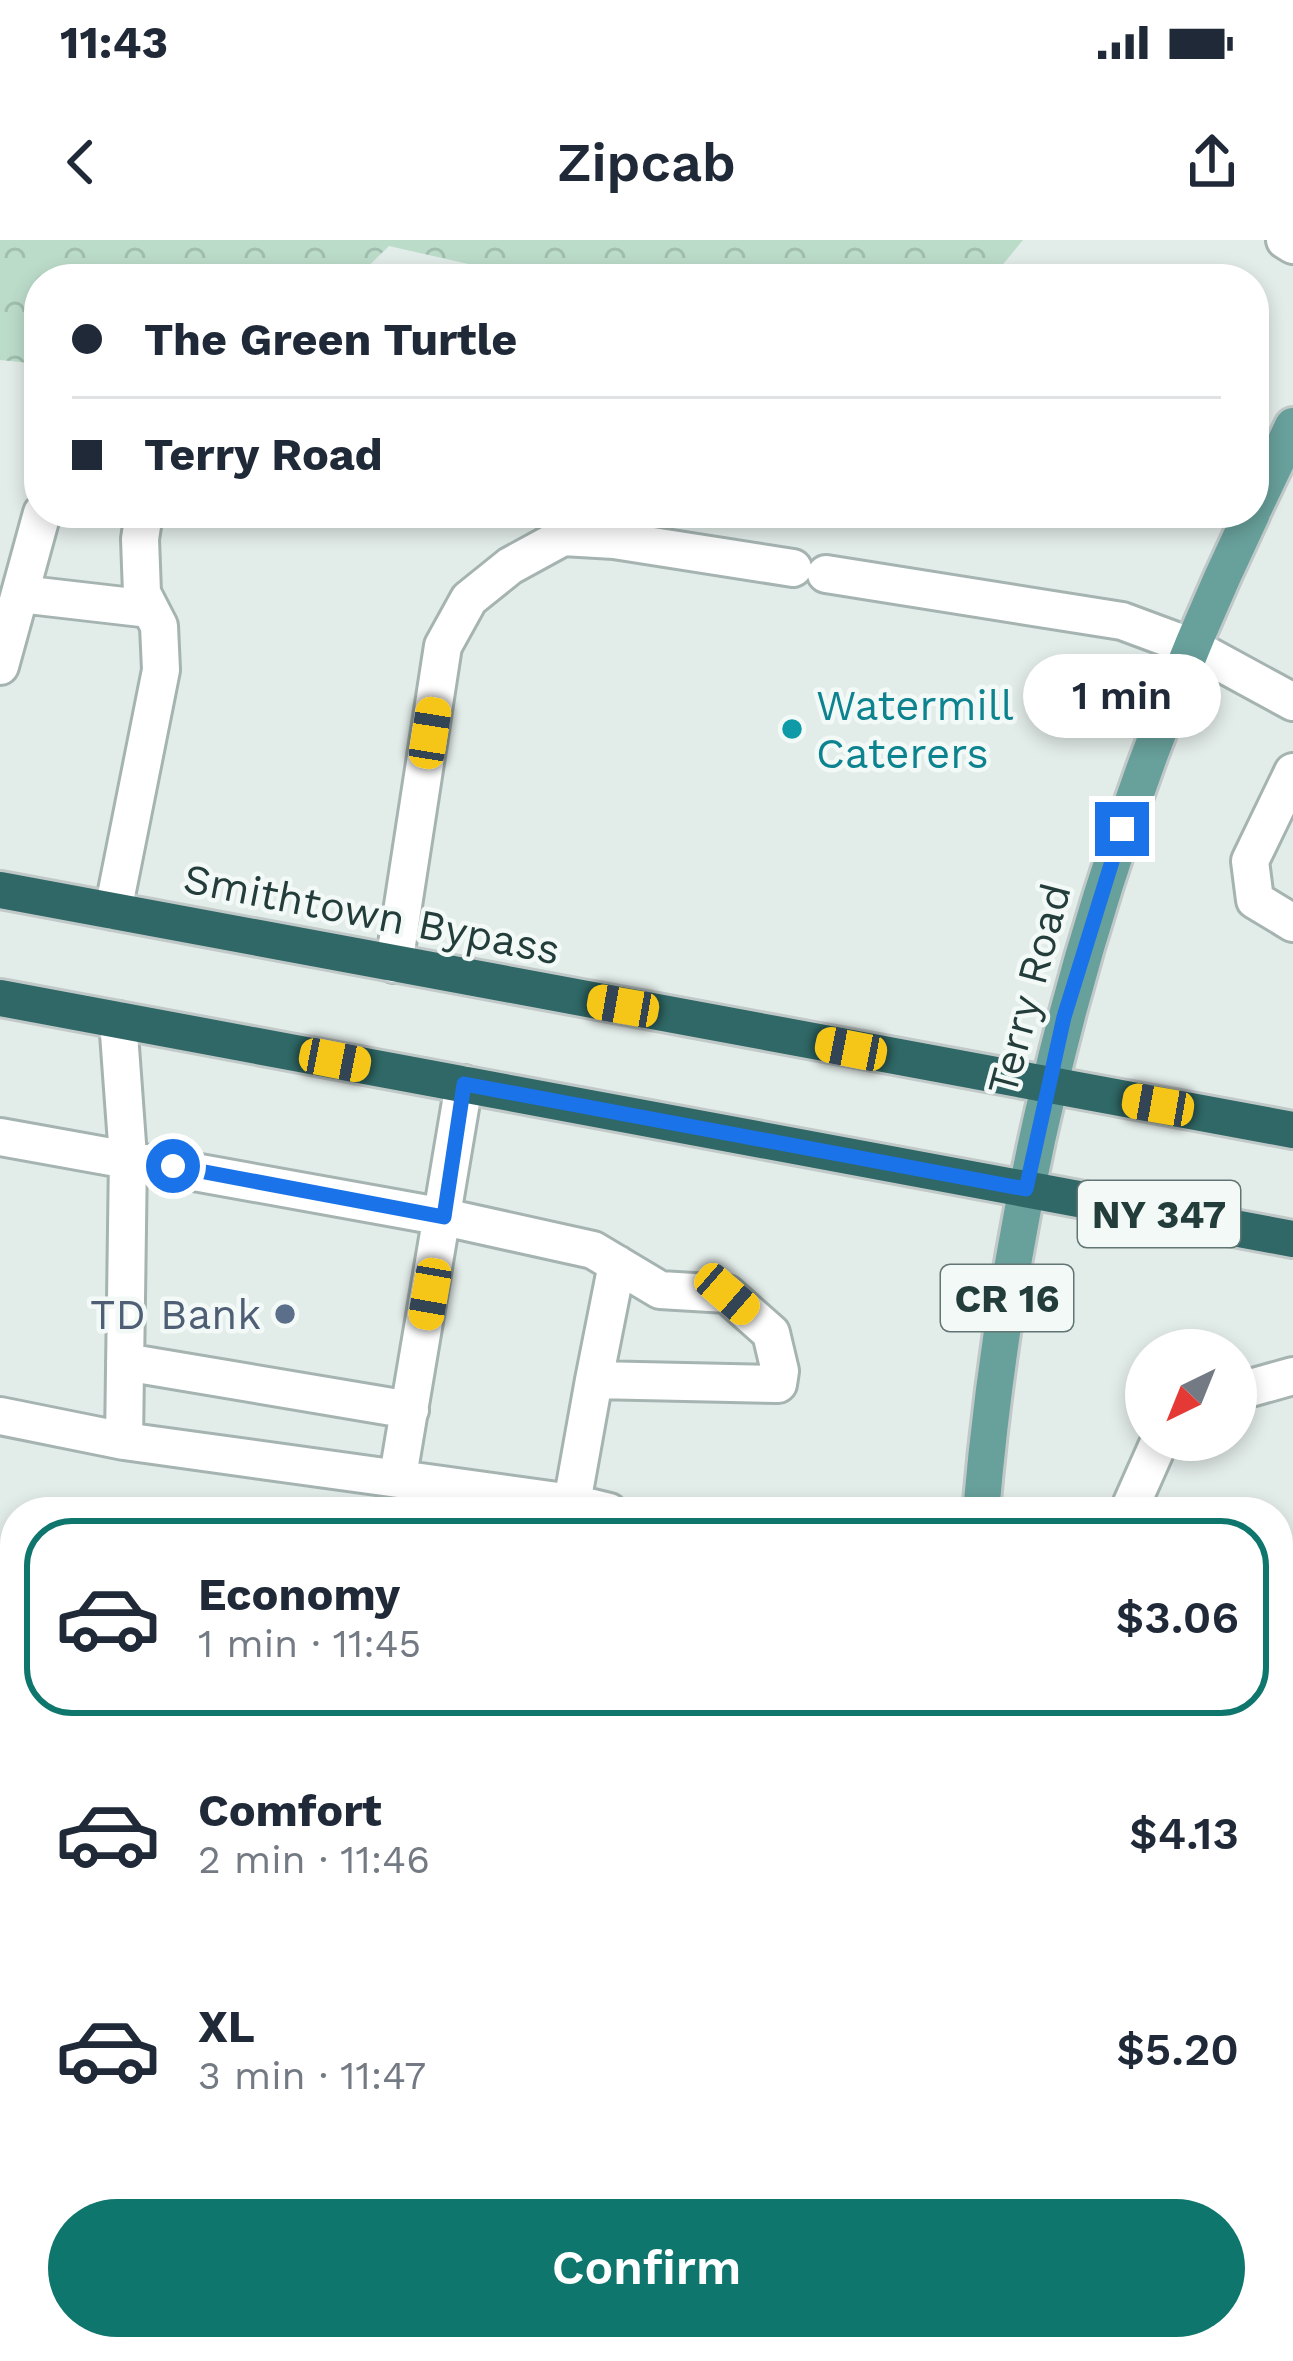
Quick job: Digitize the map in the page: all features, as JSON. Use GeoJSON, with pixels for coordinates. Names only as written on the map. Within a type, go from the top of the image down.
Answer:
{"type":"FeatureCollection","features":[{"type":"Feature","properties":{"kind":"highway","name":"Smithtown Bypass"},"geometry":{"type":"LineString","coordinates":[[0,890],[1293,1130]]}},
{"type":"Feature","properties":{"kind":"highway","name":"NY 347"},"geometry":{"type":"LineString","coordinates":[[0,998],[1293,1238]]}},
{"type":"Feature","properties":{"kind":"main road","name":"Terry Road"},"geometry":{"type":"LineString","coordinates":[[1269,477],[1293,426]]}},
{"type":"Feature","properties":{"kind":"main road","name":"Terry Road"},"geometry":{"type":"LineString","coordinates":[[983,1497],[993,1395],[1047,1086],[1116,847],[1192,647],[1245,528]]}},
{"type":"Feature","properties":{"kind":"street"},"geometry":{"type":"LineString","coordinates":[[1285,240],[1293,245]]}},
{"type":"Feature","properties":{"kind":"street"},"geometry":{"type":"LineString","coordinates":[[0,666],[38,528]]}},
{"type":"Feature","properties":{"kind":"street"},"geometry":{"type":"LineString","coordinates":[[113,911],[161,670],[159,626],[142,593],[142,528]]}},
{"type":"Feature","properties":{"kind":"street"},"geometry":{"type":"LineString","coordinates":[[394,964],[443,646],[469,599],[510,566],[563,537],[614,540],[1121,621],[1192,647],[1293,702]]}},
{"type":"Feature","properties":{"kind":"street"},"geometry":{"type":"LineString","coordinates":[[20,594],[150,609]]}},
{"type":"Feature","properties":{"kind":"street"},"geometry":{"type":"LineString","coordinates":[[1293,772],[1250,861],[1255,900],[1293,923]]}},
{"type":"Feature","properties":{"kind":"street"},"geometry":{"type":"LineString","coordinates":[[118,1020],[128,1157],[124,1441]]}},
{"type":"Feature","properties":{"kind":"street"},"geometry":{"type":"LineString","coordinates":[[398,1476],[464,1084]]}},
{"type":"Feature","properties":{"kind":"street"},"geometry":{"type":"LineString","coordinates":[[0,1137],[444,1217],[593,1250],[660,1290],[727,1294],[772,1333],[780,1371],[778,1384],[594,1380]]}},
{"type":"Feature","properties":{"kind":"street"},"geometry":{"type":"LineString","coordinates":[[574,1497],[617,1264]]}},
{"type":"Feature","properties":{"kind":"street"},"geometry":{"type":"LineString","coordinates":[[125,1362],[410,1410]]}},
{"type":"Feature","properties":{"kind":"street"},"geometry":{"type":"LineString","coordinates":[[1257,1386],[1293,1376]]}},
{"type":"Feature","properties":{"kind":"street"},"geometry":{"type":"LineString","coordinates":[[0,1416],[124,1441],[398,1476],[512,1497]]}},
{"type":"Feature","properties":{"kind":"street"},"geometry":{"type":"LineString","coordinates":[[1135,1497],[1151,1461]]}},
{"type":"Feature","properties":{"kind":"green space"},"geometry":{"type":"Polygon","coordinates":[[[0,240],[1023,240],[1003,264],[468,264],[389,246],[370,264],[24,264],[24,362],[0,360],[0,240]]]}},
{"type":"Feature","properties":{"kind":"place","name":"Watermill Caterers"},"geometry":{"type":"Point","coordinates":[792,729]}},
{"type":"Feature","properties":{"kind":"place","name":"TD Bank"},"geometry":{"type":"Point","coordinates":[285,1314]}},
{"type":"Feature","properties":{"kind":"route"},"geometry":{"type":"LineString","coordinates":[[173,1166],[444,1217],[464,1084],[1026,1189],[1064,1017],[1122,829]]}}]}
